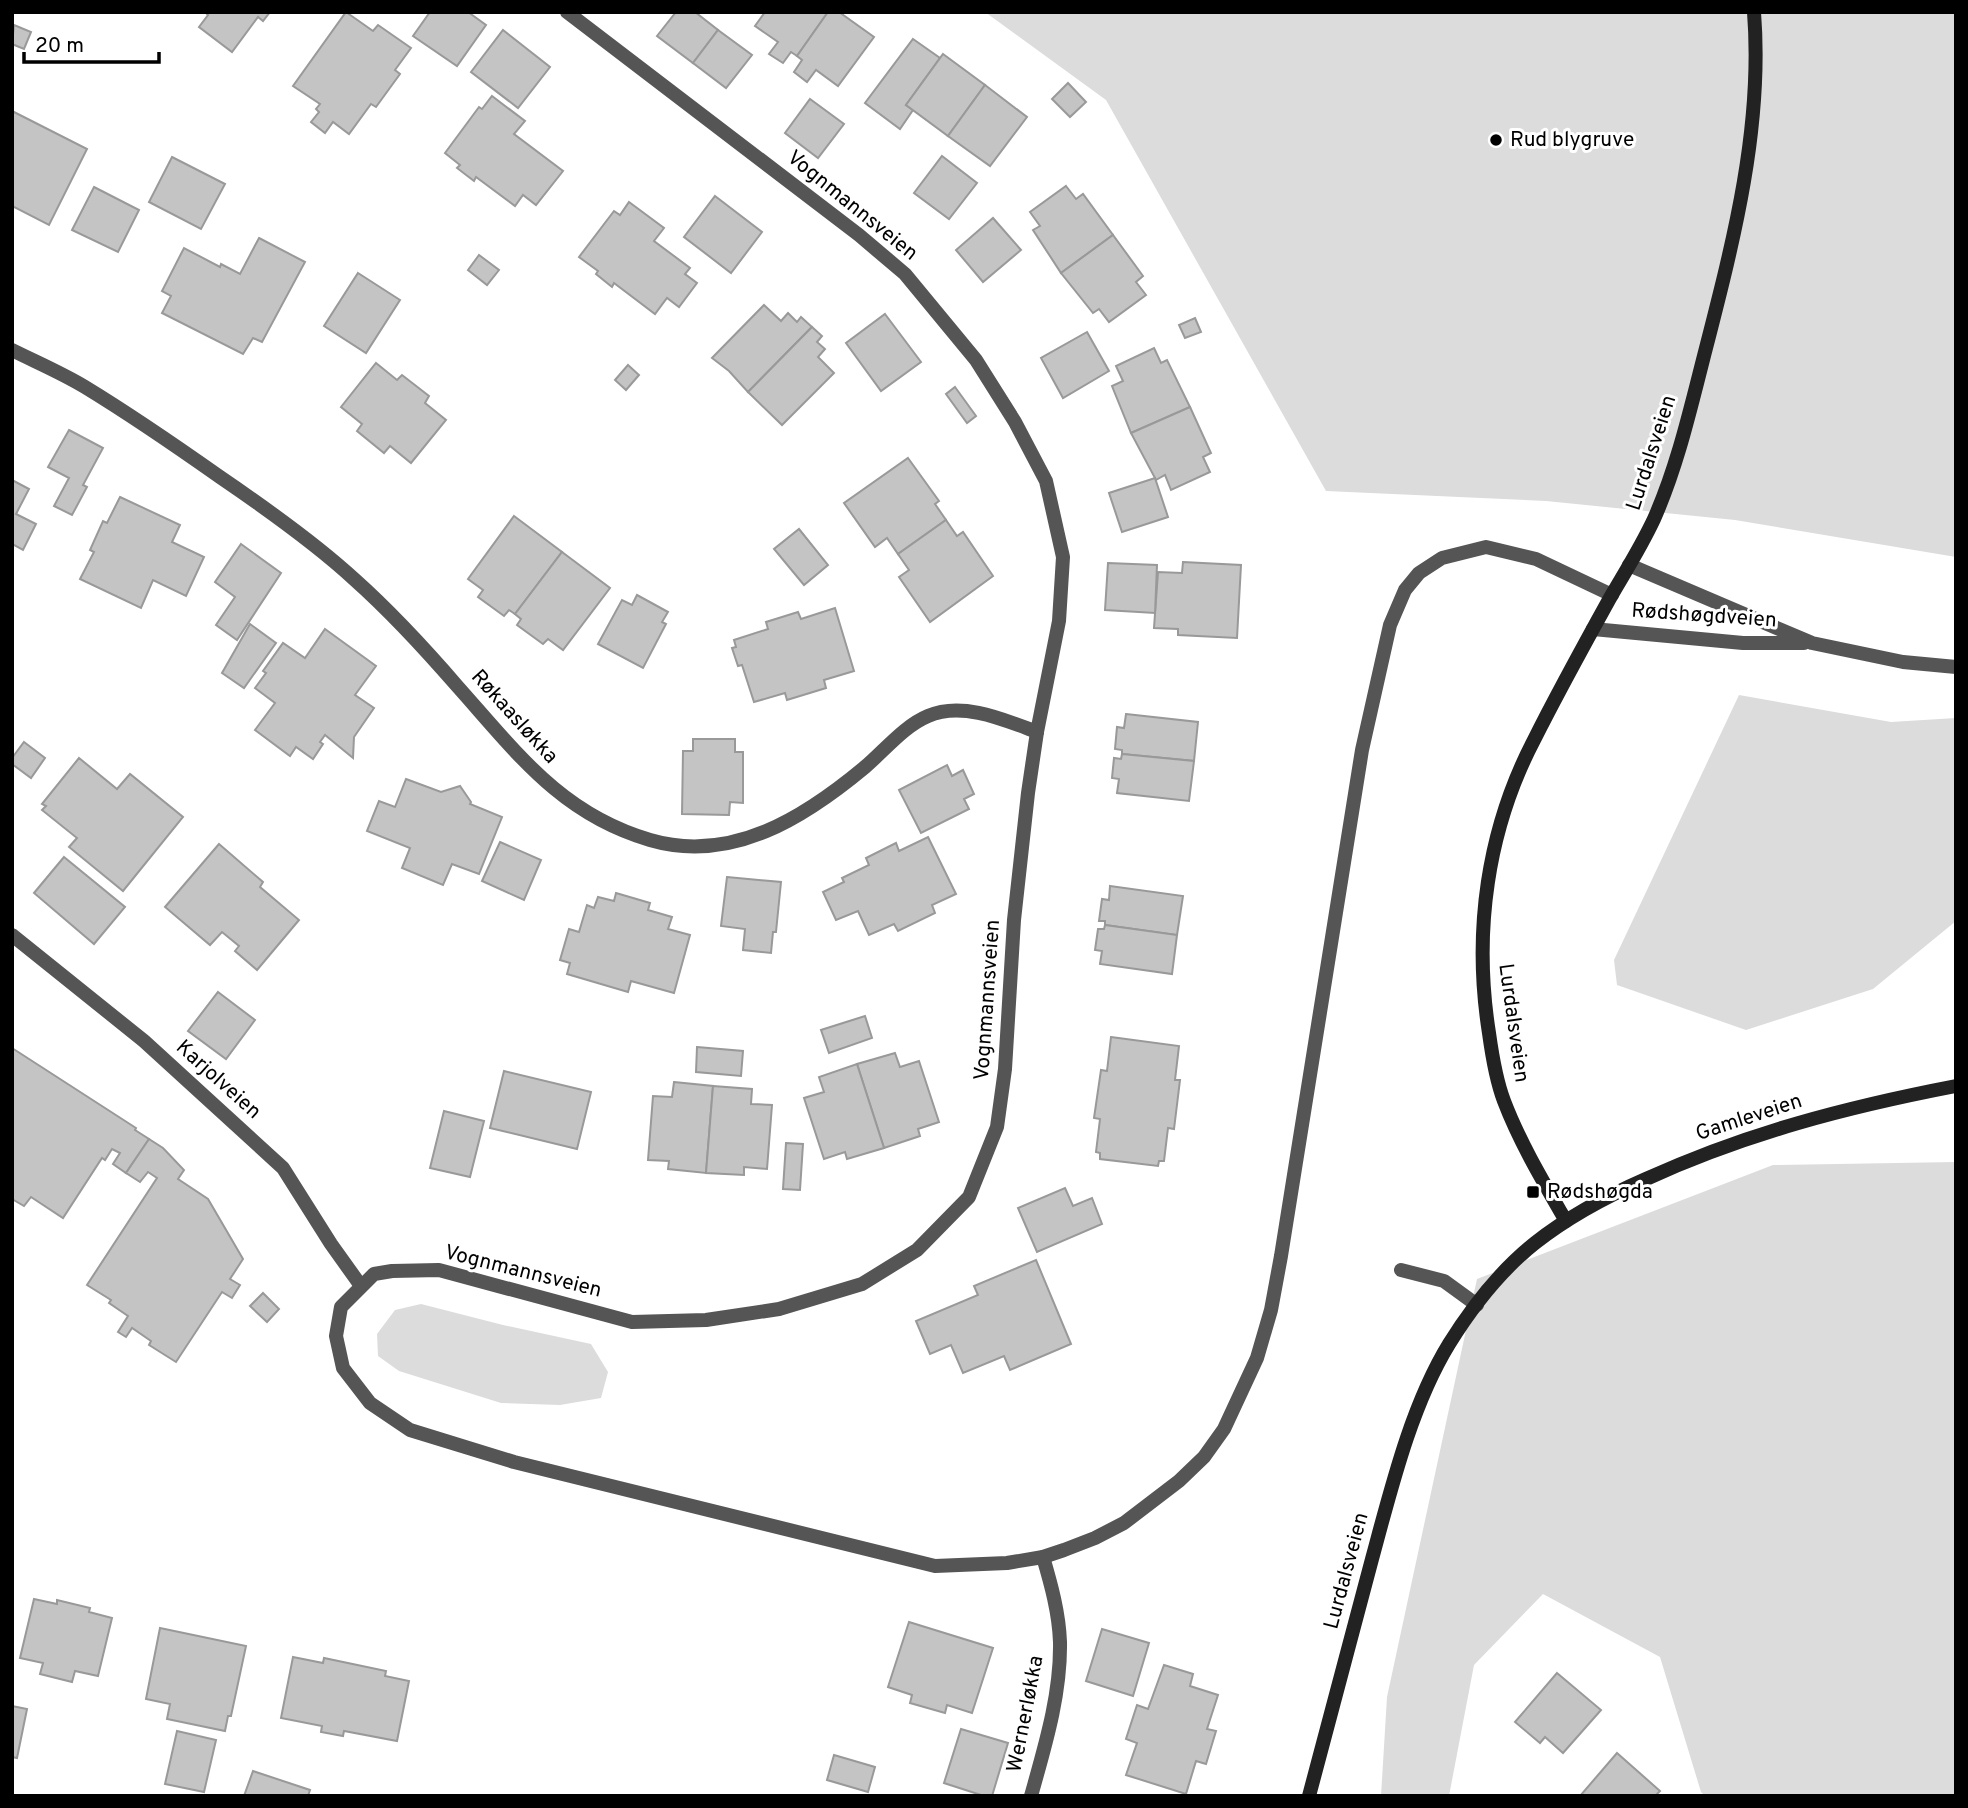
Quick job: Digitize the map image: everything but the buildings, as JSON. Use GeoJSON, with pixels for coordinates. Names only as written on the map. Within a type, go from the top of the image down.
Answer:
{"type":"FeatureCollection","features":[{"type":"Feature","properties":{"kind":"main road","name":"Lurdalsveien"},"geometry":{"type":"LineString","coordinates":[[1309,1796],[1394,1476],[1427,1389],[1449,1345],[1477,1305],[1516,1261],[1566,1221],[1530,1157],[1504,1101],[1493,1058],[1484,1004],[1482,963],[1488,875],[1496,839],[1513,787],[1532,743],[1653,522],[1669,482],[1731,248],[1749,149],[1755,68],[1755,12]]}},
{"type":"Feature","properties":{"kind":"main road","name":"Gamleveien"},"geometry":{"type":"LineString","coordinates":[[1566,1221],[1623,1189],[1686,1160],[1752,1135],[1876,1101],[1956,1086]]}},
{"type":"Feature","properties":{"kind":"street","name":"Vognmannsveien"},"geometry":{"type":"LineString","coordinates":[[567,12],[905,274],[982,371],[1015,422],[1046,481],[1062,557],[1059,621],[1037,732],[1014,920],[1005,1069],[997,1127],[969,1198],[917,1250],[862,1284],[779,1309],[706,1320],[632,1322],[439,1270],[374,1274],[341,1307],[336,1336],[343,1367],[370,1403],[411,1430],[514,1462],[935,1566],[1007,1563],[1043,1557],[1095,1538],[1124,1522],[1179,1481],[1204,1457],[1224,1429],[1257,1358],[1271,1310],[1281,1256],[1362,750],[1390,625],[1405,590],[1419,573],[1442,558],[1486,547],[1536,559],[1612,595]]}},
{"type":"Feature","properties":{"kind":"street","name":"Røkaasløkka"},"geometry":{"type":"LineString","coordinates":[[12,350],[82,385],[174,445],[259,504],[354,578],[447,674],[550,787],[615,829],[654,842],[693,846],[745,841],[803,813],[929,715],[954,711],[976,713],[1037,732]]}},
{"type":"Feature","properties":{"kind":"street","name":"Rødshøgdveien"},"geometry":{"type":"LineString","coordinates":[[1629,565],[1812,643],[1903,662],[1956,667]]}},
{"type":"Feature","properties":{"kind":"street","name":"Rødshøgdveien"},"geometry":{"type":"LineString","coordinates":[[1593,629],[1743,643],[1812,643]]}},
{"type":"Feature","properties":{"kind":"street","name":"Karjolveien"},"geometry":{"type":"LineString","coordinates":[[12,935],[144,1041],[283,1168],[361,1286]]}},
{"type":"Feature","properties":{"kind":"street"},"geometry":{"type":"LineString","coordinates":[[1401,1270],[1444,1281],[1477,1305]]}},
{"type":"Feature","properties":{"kind":"street","name":"Wernerløkka"},"geometry":{"type":"LineString","coordinates":[[1031,1796],[1046,1739],[1059,1669],[1060,1640],[1043,1557]]}},
{"type":"Feature","properties":{"kind":"shaded area"},"geometry":{"type":"Polygon","coordinates":[[[985,12],[1956,12],[1956,557],[1735,520],[1546,501],[1326,491],[1106,100],[985,12]]]}},
{"type":"Feature","properties":{"kind":"shaded area"},"geometry":{"type":"Polygon","coordinates":[[[1739,695],[1891,722],[1956,718],[1956,921],[1873,989],[1746,1030],[1617,985],[1614,960],[1739,695]]]}},
{"type":"Feature","properties":{"kind":"shaded area"},"geometry":{"type":"Polygon","coordinates":[[[1956,1162],[1956,1796],[1705,1796],[1701,1792],[1660,1657],[1543,1594],[1474,1665],[1449,1796],[1381,1796],[1387,1697],[1477,1279],[1773,1165],[1956,1162]]]}},
{"type":"Feature","properties":{"kind":"shaded area"},"geometry":{"type":"Polygon","coordinates":[[[421,1304],[591,1344],[608,1372],[601,1398],[560,1405],[501,1403],[399,1371],[378,1356],[377,1334],[395,1310],[421,1304]]]}},
{"type":"Feature","properties":{"kind":"place","name":"Rud blygruve"},"geometry":{"type":"Point","coordinates":[1496,140]}},
{"type":"Feature","properties":{"kind":"place","name":"Rødshøgda"},"geometry":{"type":"Point","coordinates":[1533,1192]}}]}
